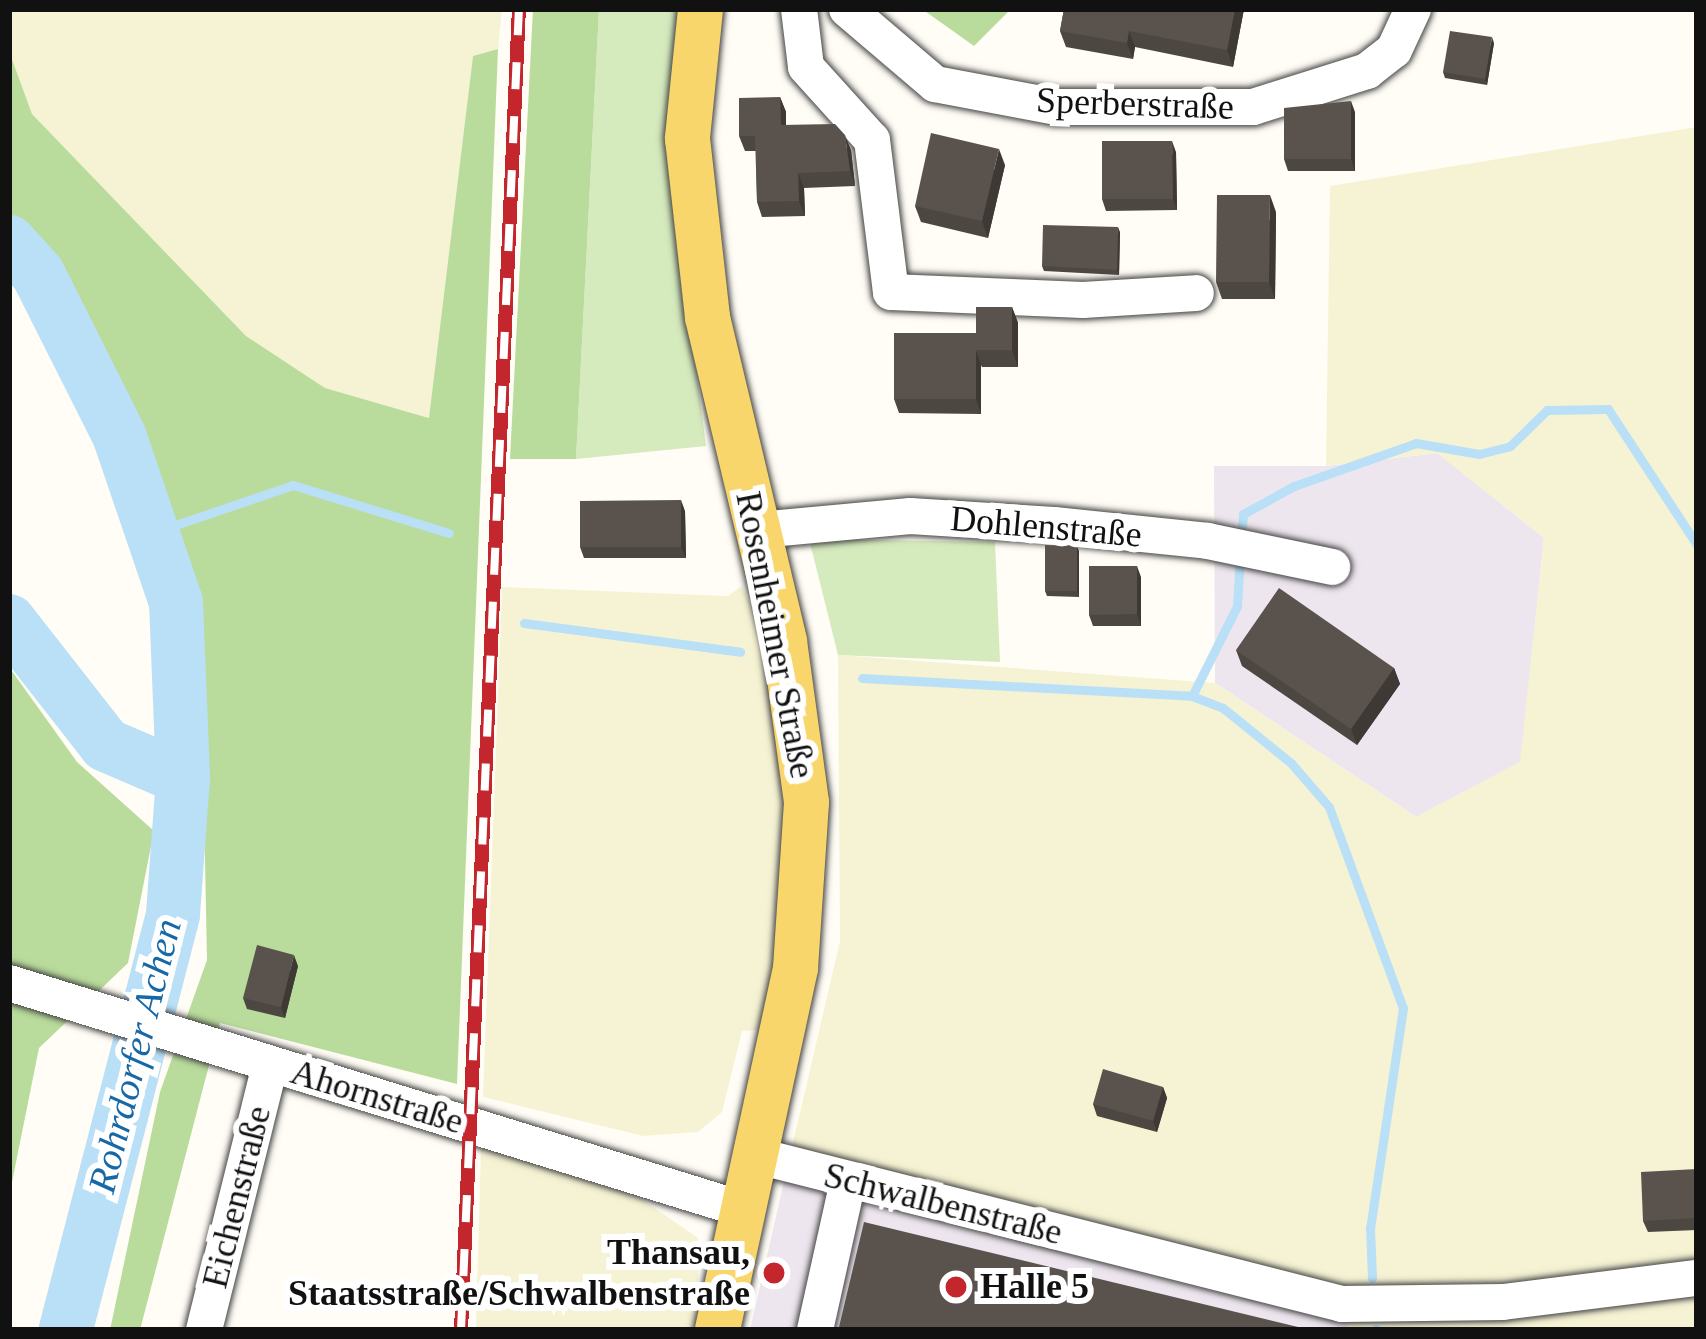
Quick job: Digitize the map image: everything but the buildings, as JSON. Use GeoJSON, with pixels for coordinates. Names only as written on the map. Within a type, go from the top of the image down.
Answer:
{"type":"FeatureCollection","features":[{"type":"Feature","properties":{"kind":"main road","name":"Rosenheimer Straße"},"geometry":{"type":"LineString","coordinates":[[700,9],[689,160],[707,317],[800,724],[806,802],[798,949],[758,1156],[717,1330]]}},
{"type":"Feature","properties":{"kind":"street"},"geometry":{"type":"LineString","coordinates":[[800,9],[806,67],[872,140],[892,292],[1083,300],[1196,293]]}},
{"type":"Feature","properties":{"kind":"street","name":"Sperberstraße"},"geometry":{"type":"LineString","coordinates":[[848,9],[935,84],[1057,107],[1253,107],[1367,71],[1394,50],[1413,9]]}},
{"type":"Feature","properties":{"kind":"street","name":"Dohlenstraße"},"geometry":{"type":"LineString","coordinates":[[759,530],[910,516],[1013,522],[1208,541],[1332,567]]}},
{"type":"Feature","properties":{"kind":"street","name":"Ahornstraße"},"geometry":{"type":"LineString","coordinates":[[9,983],[745,1210]]}},
{"type":"Feature","properties":{"kind":"street","name":"Eichenstraße"},"geometry":{"type":"LineString","coordinates":[[203,1330],[270,1065]]}},
{"type":"Feature","properties":{"kind":"street","name":"Schwalbenstraße"},"geometry":{"type":"LineString","coordinates":[[758,1156],[1342,1304],[1503,1302],[1697,1278]]}},
{"type":"Feature","properties":{"kind":"street"},"geometry":{"type":"LineString","coordinates":[[815,1330],[848,1181]]}},
{"type":"Feature","properties":{"kind":"shaded area"},"geometry":{"type":"Polygon","coordinates":[[[9,9],[502,9],[498,49],[473,56],[430,418],[325,388],[246,336],[32,114],[9,51],[9,9]]]}},
{"type":"Feature","properties":{"kind":"shaded area"},"geometry":{"type":"Polygon","coordinates":[[[1697,127],[1697,1330],[1346,1330],[1351,1310],[788,1164],[840,941],[838,655],[1215,683],[1416,817],[1520,762],[1544,538],[1437,453],[1326,466],[1330,186],[1697,127]]]}},
{"type":"Feature","properties":{"kind":"shaded area"},"geometry":{"type":"Polygon","coordinates":[[[1438,453],[1544,538],[1521,762],[1416,817],[1215,683],[1214,466],[1326,466],[1438,453]]]}},
{"type":"Feature","properties":{"kind":"shaded area"},"geometry":{"type":"Polygon","coordinates":[[[742,586],[761,628],[789,775],[784,914],[759,1030],[742,1031],[722,1112],[698,1132],[643,1136],[483,1097],[502,587],[728,596],[742,586]]]}},
{"type":"Feature","properties":{"kind":"shaded area"},"geometry":{"type":"Polygon","coordinates":[[[481,1147],[637,1196],[698,1238],[698,1330],[476,1330],[481,1147]]]}},
{"type":"Feature","properties":{"kind":"shaded area"},"geometry":{"type":"Polygon","coordinates":[[[788,1164],[1351,1310],[1346,1330],[750,1330],[788,1164]]]}},
{"type":"Feature","properties":{"kind":"green space"},"geometry":{"type":"Polygon","coordinates":[[[533,9],[599,9],[576,459],[510,459],[533,9]]]}},
{"type":"Feature","properties":{"kind":"green space"},"geometry":{"type":"Polygon","coordinates":[[[599,9],[682,9],[695,361],[706,446],[576,459],[599,9]]]}},
{"type":"Feature","properties":{"kind":"green space"},"geometry":{"type":"Polygon","coordinates":[[[922,9],[1011,9],[974,46],[922,9]]]}},
{"type":"Feature","properties":{"kind":"green space"},"geometry":{"type":"Polygon","coordinates":[[[498,49],[457,1084],[220,1023],[140,1330],[110,1330],[160,1092],[207,960],[200,606],[9,225],[9,51],[32,114],[246,336],[325,388],[429,418],[473,56],[498,49]]]}},
{"type":"Feature","properties":{"kind":"green space"},"geometry":{"type":"Polygon","coordinates":[[[809,539],[995,542],[1000,662],[838,655],[809,539]]]}},
{"type":"Feature","properties":{"kind":"green space"},"geometry":{"type":"Polygon","coordinates":[[[9,667],[77,762],[154,831],[128,963],[39,1048],[9,1197],[9,667]]]}},
{"type":"Feature","properties":{"kind":"waterway","name":"Rohrdorfer Achen"},"geometry":{"type":"LineString","coordinates":[[9,242],[38,274],[119,435],[176,602],[183,778],[173,915],[66,1330]]}},
{"type":"Feature","properties":{"kind":"waterway"},"geometry":{"type":"LineString","coordinates":[[1241,538],[1243,514],[1294,486],[1416,443],[1479,454],[1510,446],[1547,410],[1608,409],[1697,545]]}},
{"type":"Feature","properties":{"kind":"waterway"},"geometry":{"type":"LineString","coordinates":[[152,533],[293,485],[449,533]]}},
{"type":"Feature","properties":{"kind":"waterway"},"geometry":{"type":"LineString","coordinates":[[1192,696],[1237,606],[1240,555]]}},
{"type":"Feature","properties":{"kind":"waterway","name":"Rohrdorfer Achen"},"geometry":{"type":"LineString","coordinates":[[9,621],[106,745],[183,778]]}},
{"type":"Feature","properties":{"kind":"waterway"},"geometry":{"type":"LineString","coordinates":[[524,623],[740,652]]}},
{"type":"Feature","properties":{"kind":"waterway"},"geometry":{"type":"LineString","coordinates":[[862,678],[1192,696],[1223,708],[1291,763],[1329,807],[1403,1008],[1370,1228],[1372,1278]]}},
{"type":"Feature","properties":{"kind":"railway"},"geometry":{"type":"LineString","coordinates":[[461,1330],[519,9]]}},
{"type":"Feature","properties":{"kind":"place","name":"Thansau, Staatsstraße/Schwalbenstraße"},"geometry":{"type":"Point","coordinates":[774,1273]}},
{"type":"Feature","properties":{"kind":"place","name":"Halle 5"},"geometry":{"type":"Point","coordinates":[956,1287]}}]}
